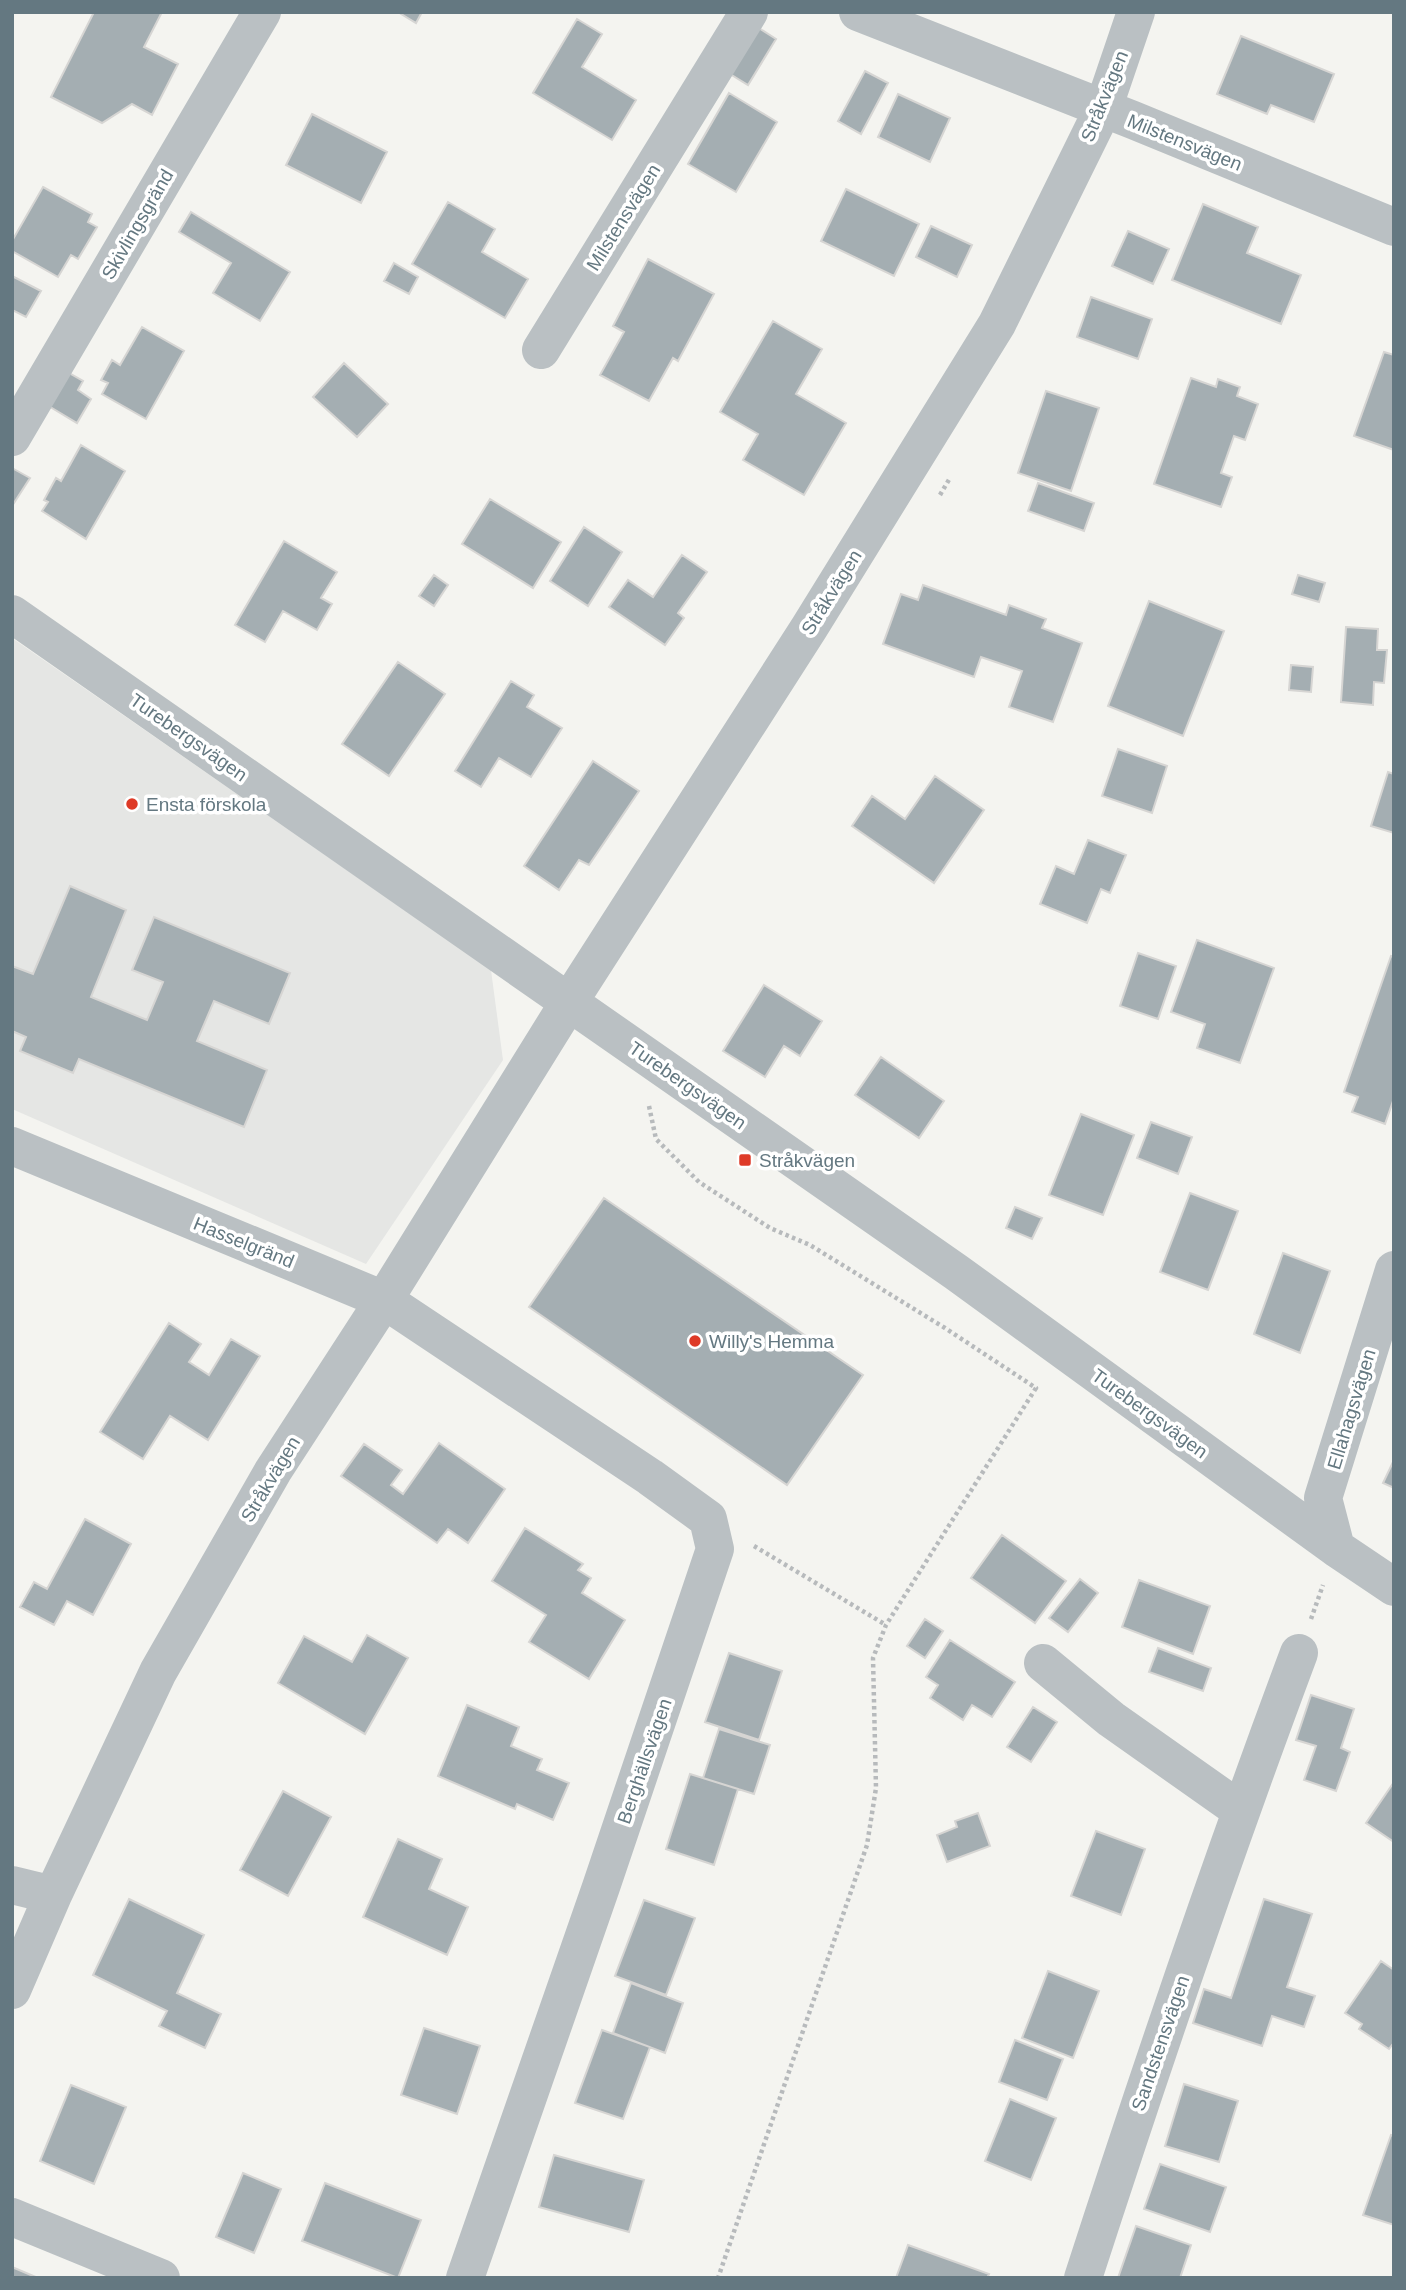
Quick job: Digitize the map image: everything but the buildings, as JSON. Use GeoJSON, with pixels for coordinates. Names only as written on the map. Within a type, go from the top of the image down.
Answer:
{"type":"FeatureCollection","features":[{"type":"Feature","properties":{"kind":"street","name":"Skivlingsgränd"},"geometry":{"type":"LineString","coordinates":[[12,436],[262,12]]}},
{"type":"Feature","properties":{"kind":"street","name":"Milstensvägen"},"geometry":{"type":"LineString","coordinates":[[541,350],[749,12]]}},
{"type":"Feature","properties":{"kind":"street","name":"Milstensvägen"},"geometry":{"type":"LineString","coordinates":[[858,12],[1394,227]]}},
{"type":"Feature","properties":{"kind":"street","name":"Stråkvägen"},"geometry":{"type":"LineString","coordinates":[[12,1990],[53,1895],[158,1672],[273,1471],[384,1300],[998,324],[1103,109],[1136,12]]}},
{"type":"Feature","properties":{"kind":"street","name":"Turebergsvägen"},"geometry":{"type":"LineString","coordinates":[[12,614],[956,1272],[1336,1548],[1394,1587]]}},
{"type":"Feature","properties":{"kind":"street","name":"Hasselgränd"},"geometry":{"type":"LineString","coordinates":[[12,1146],[384,1300],[650,1477],[708,1519]]}},
{"type":"Feature","properties":{"kind":"street","name":"Ellahagsvägen"},"geometry":{"type":"LineString","coordinates":[[1336,1548],[1323,1498],[1394,1270]]}},
{"type":"Feature","properties":{"kind":"street","name":"Berghällsvägen"},"geometry":{"type":"LineString","coordinates":[[465,2278],[597,1900],[715,1549],[708,1519]]}},
{"type":"Feature","properties":{"kind":"street","name":"Sandstensvägen"},"geometry":{"type":"LineString","coordinates":[[1083,2278],[1240,1810],[1299,1653]]}},
{"type":"Feature","properties":{"kind":"street"},"geometry":{"type":"LineString","coordinates":[[1043,1663],[1111,1719],[1240,1810]]}},
{"type":"Feature","properties":{"kind":"street"},"geometry":{"type":"LineString","coordinates":[[12,1885],[53,1895]]}},
{"type":"Feature","properties":{"kind":"street"},"geometry":{"type":"LineString","coordinates":[[12,2217],[161,2278]]}},
{"type":"Feature","properties":{"kind":"path"},"geometry":{"type":"LineString","coordinates":[[648,1100],[656,1139],[699,1182],[770,1228],[810,1245],[946,1328],[1036,1388],[886,1625],[873,1658],[876,1788],[867,1845],[718,2278]]}},
{"type":"Feature","properties":{"kind":"path"},"geometry":{"type":"LineString","coordinates":[[708,1519],[886,1625]]}},
{"type":"Feature","properties":{"kind":"path"},"geometry":{"type":"LineString","coordinates":[[1299,1653],[1336,1548]]}},
{"type":"Feature","properties":{"kind":"shaded area","name":"Ensta förskola"},"geometry":{"type":"Polygon","coordinates":[[[12,638],[491,970],[503,1060],[366,1264],[12,1109],[12,638]]]}},
{"type":"Feature","properties":{"kind":"place","name":"Ensta förskola"},"geometry":{"type":"Point","coordinates":[132,804]}},
{"type":"Feature","properties":{"kind":"place","name":"Stråkvägen"},"geometry":{"type":"Point","coordinates":[745,1160]}},
{"type":"Feature","properties":{"kind":"place","name":"Willy's Hemma"},"geometry":{"type":"Point","coordinates":[695,1341]}}]}
